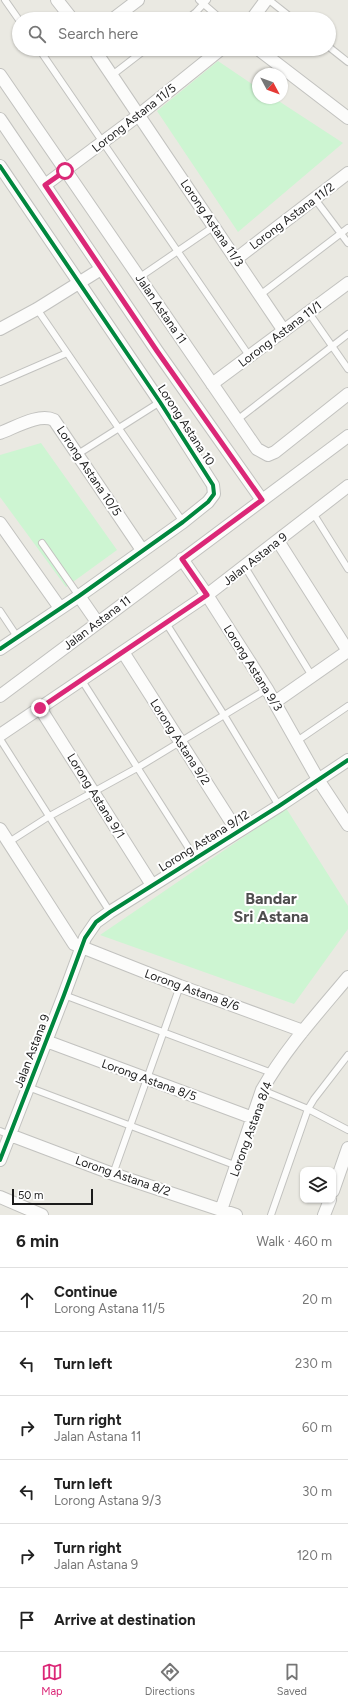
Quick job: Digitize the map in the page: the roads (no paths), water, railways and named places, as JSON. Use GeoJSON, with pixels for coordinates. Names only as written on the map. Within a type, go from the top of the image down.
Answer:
{"type":"FeatureCollection","features":[{"type":"Feature","properties":{"kind":"street"},"geometry":{"type":"LineString","coordinates":[[57,0],[66,12]]}},
{"type":"Feature","properties":{"kind":"street"},"geometry":{"type":"LineString","coordinates":[[122,12],[138,0]]}},
{"type":"Feature","properties":{"kind":"street"},"geometry":{"type":"LineString","coordinates":[[258,12],[267,0]]}},
{"type":"Feature","properties":{"kind":"street","name":"Lorong Astana 11/3"},"geometry":{"type":"LineString","coordinates":[[98,56],[284,332]]}},
{"type":"Feature","properties":{"kind":"street","name":"Lorong Astana 11/5"},"geometry":{"type":"LineString","coordinates":[[45,185],[139,116],[212,56]]}},
{"type":"Feature","properties":{"kind":"street"},"geometry":{"type":"LineString","coordinates":[[267,56],[348,118]]}},
{"type":"Feature","properties":{"kind":"street","name":"Jalan Astana 11"},"geometry":{"type":"LineString","coordinates":[[0,75],[257,449],[268,456],[276,452],[348,394]]}},
{"type":"Feature","properties":{"kind":"street"},"geometry":{"type":"LineString","coordinates":[[0,119],[101,269],[262,500]]}},
{"type":"Feature","properties":{"kind":"street","name":"Lorong Astana 10"},"geometry":{"type":"LineString","coordinates":[[0,166],[160,402],[214,485],[214,494],[208,502],[183,522],[79,596],[0,649]]}},
{"type":"Feature","properties":{"kind":"street","name":"Lorong Astana 11/2"},"geometry":{"type":"LineString","coordinates":[[236,259],[348,173]]}},
{"type":"Feature","properties":{"kind":"street"},"geometry":{"type":"LineString","coordinates":[[0,329],[37,309],[101,269]]}},
{"type":"Feature","properties":{"kind":"street","name":"Lorong Astana 11/1"},"geometry":{"type":"LineString","coordinates":[[212,384],[348,283]]}},
{"type":"Feature","properties":{"kind":"street","name":"Lorong Astana 10/5"},"geometry":{"type":"LineString","coordinates":[[0,433],[38,419],[47,417],[54,420],[142,550]]}},
{"type":"Feature","properties":{"kind":"street","name":"Jalan Astana 11"},"geometry":{"type":"LineString","coordinates":[[0,696],[97,622],[348,436]]}},
{"type":"Feature","properties":{"kind":"street","name":"Jalan Astana 9"},"geometry":{"type":"LineString","coordinates":[[0,735],[207,595],[348,486]]}},
{"type":"Feature","properties":{"kind":"street"},"geometry":{"type":"LineString","coordinates":[[0,525],[60,608]]}},
{"type":"Feature","properties":{"kind":"street"},"geometry":{"type":"LineString","coordinates":[[275,702],[348,651],[278,540]]}},
{"type":"Feature","properties":{"kind":"street","name":"Lorong Astana 9/3"},"geometry":{"type":"LineString","coordinates":[[182,559],[207,595],[267,689],[319,781],[348,825]]}},
{"type":"Feature","properties":{"kind":"street"},"geometry":{"type":"LineString","coordinates":[[79,596],[97,622]]}},
{"type":"Feature","properties":{"kind":"street","name":"Lorong Astana 9/2"},"geometry":{"type":"LineString","coordinates":[[123,652],[181,741],[237,832]]}},
{"type":"Feature","properties":{"kind":"street","name":"Lorong Astana 9/1"},"geometry":{"type":"LineString","coordinates":[[40,708],[152,884]]}},
{"type":"Feature","properties":{"kind":"street","name":"Lorong Astana 9/12"},"geometry":{"type":"LineString","coordinates":[[82,948],[90,929],[110,912],[152,884],[319,781],[348,760]]}},
{"type":"Feature","properties":{"kind":"street"},"geometry":{"type":"LineString","coordinates":[[0,829],[68,938],[74,944],[82,948]]}},
{"type":"Feature","properties":{"kind":"street","name":"Jalan Astana 9"},"geometry":{"type":"LineString","coordinates":[[0,1160],[5,1133],[28,1087],[82,948]]}},
{"type":"Feature","properties":{"kind":"street","name":"Lorong Astana 8/6"},"geometry":{"type":"LineString","coordinates":[[82,948],[180,986],[304,1030]]}},
{"type":"Feature","properties":{"kind":"street","name":"Lorong Astana 8/4"},"geometry":{"type":"LineString","coordinates":[[221,1210],[262,1090],[272,1072],[304,1030],[348,977]]}},
{"type":"Feature","properties":{"kind":"street","name":"Lorong Astana 8/5"},"geometry":{"type":"LineString","coordinates":[[46,1041],[253,1118]]}},
{"type":"Feature","properties":{"kind":"street","name":"Lorong Astana 8/2"},"geometry":{"type":"LineString","coordinates":[[5,1133],[113,1174],[236,1215]]}},
{"type":"Feature","properties":{"kind":"street"},"geometry":{"type":"LineString","coordinates":[[336,1182],[348,1148]]}},
{"type":"Feature","properties":{"kind":"street"},"geometry":{"type":"LineString","coordinates":[[0,1197],[42,1215]]}},
{"type":"Feature","properties":{"kind":"street"},"geometry":{"type":"LineString","coordinates":[[324,1215],[329,1203]]}},
{"type":"Feature","properties":{"kind":"lane"},"geometry":{"type":"LineString","coordinates":[[5,0],[13,12]]}},
{"type":"Feature","properties":{"kind":"lane"},"geometry":{"type":"LineString","coordinates":[[267,0],[283,12]]}},
{"type":"Feature","properties":{"kind":"lane"},"geometry":{"type":"LineString","coordinates":[[193,12],[203,1],[214,12]]}},
{"type":"Feature","properties":{"kind":"lane"},"geometry":{"type":"LineString","coordinates":[[336,53],[348,62]]}},
{"type":"Feature","properties":{"kind":"lane"},"geometry":{"type":"LineString","coordinates":[[44,56],[250,357]]}},
{"type":"Feature","properties":{"kind":"lane"},"geometry":{"type":"LineString","coordinates":[[111,76],[137,56]]}},
{"type":"Feature","properties":{"kind":"lane"},"geometry":{"type":"LineString","coordinates":[[315,199],[348,244]]}},
{"type":"Feature","properties":{"kind":"lane"},"geometry":{"type":"LineString","coordinates":[[140,277],[213,227]]}},
{"type":"Feature","properties":{"kind":"lane"},"geometry":{"type":"LineString","coordinates":[[260,295],[348,228]]}},
{"type":"Feature","properties":{"kind":"lane"},"geometry":{"type":"LineString","coordinates":[[37,309],[183,522]]}},
{"type":"Feature","properties":{"kind":"lane"},"geometry":{"type":"LineString","coordinates":[[309,313],[348,369]]}},
{"type":"Feature","properties":{"kind":"lane"},"geometry":{"type":"LineString","coordinates":[[237,420],[348,334]]}},
{"type":"Feature","properties":{"kind":"lane"},"geometry":{"type":"LineString","coordinates":[[0,382],[68,353]]}},
{"type":"Feature","properties":{"kind":"lane"},"geometry":{"type":"LineString","coordinates":[[78,454],[160,402]]}},
{"type":"Feature","properties":{"kind":"lane"},"geometry":{"type":"LineString","coordinates":[[313,513],[348,569]]}},
{"type":"Feature","properties":{"kind":"lane"},"geometry":{"type":"LineString","coordinates":[[42,544],[79,596]]}},
{"type":"Feature","properties":{"kind":"lane"},"geometry":{"type":"LineString","coordinates":[[245,567],[312,676]]}},
{"type":"Feature","properties":{"kind":"lane"},"geometry":{"type":"LineString","coordinates":[[0,611],[18,638]]}},
{"type":"Feature","properties":{"kind":"lane"},"geometry":{"type":"LineString","coordinates":[[166,623],[279,806]]}},
{"type":"Feature","properties":{"kind":"lane"},"geometry":{"type":"LineString","coordinates":[[81,679],[195,858]]}},
{"type":"Feature","properties":{"kind":"lane"},"geometry":{"type":"LineString","coordinates":[[8,842],[48,817],[137,768],[267,689]]}},
{"type":"Feature","properties":{"kind":"lane"},"geometry":{"type":"LineString","coordinates":[[297,741],[348,706]]}},
{"type":"Feature","properties":{"kind":"lane"},"geometry":{"type":"LineString","coordinates":[[0,738],[48,817],[110,912]]}},
{"type":"Feature","properties":{"kind":"lane"},"geometry":{"type":"LineString","coordinates":[[113,1174],[132,1125],[180,986]]}},
{"type":"Feature","properties":{"kind":"lane"},"geometry":{"type":"LineString","coordinates":[[64,995],[272,1072]]}},
{"type":"Feature","properties":{"kind":"lane"},"geometry":{"type":"LineString","coordinates":[[271,1215],[308,1109],[348,1055]]}},
{"type":"Feature","properties":{"kind":"lane"},"geometry":{"type":"LineString","coordinates":[[28,1087],[132,1125],[237,1166]]}},
{"type":"Feature","properties":{"kind":"lane"},"geometry":{"type":"LineString","coordinates":[[262,1090],[308,1109],[348,1130]]}},
{"type":"Feature","properties":{"kind":"district","name":"Bandar Sri Astana"},"geometry":{"type":"Point","coordinates":[271,907]}}]}
